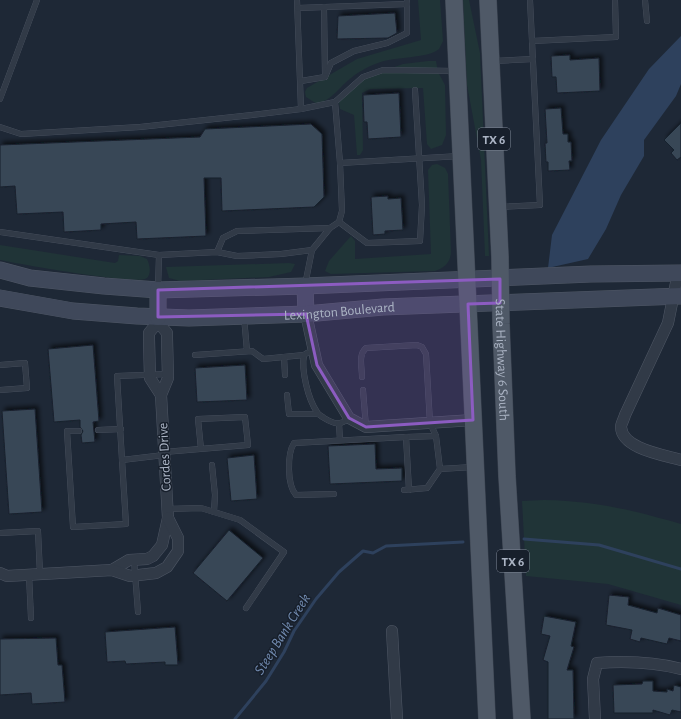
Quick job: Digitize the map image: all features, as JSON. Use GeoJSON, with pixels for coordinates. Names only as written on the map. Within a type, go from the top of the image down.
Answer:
{"type":"FeatureCollection","features":[{"type":"Feature","properties":{"kind":"main road","name":"TX 6"},"geometry":{"type":"LineString","coordinates":[[454,0],[487,719]]}},
{"type":"Feature","properties":{"kind":"main road","name":"State Highway 6 South"},"geometry":{"type":"LineString","coordinates":[[488,0],[508,495],[522,719]]}},
{"type":"Feature","properties":{"kind":"main road","name":"Lexington Boulevard"},"geometry":{"type":"LineString","coordinates":[[0,270],[30,278],[158,290],[500,279],[591,274],[679,273]]}},
{"type":"Feature","properties":{"kind":"main road"},"geometry":{"type":"LineString","coordinates":[[305,286],[306,314]]}},
{"type":"Feature","properties":{"kind":"main road"},"geometry":{"type":"LineString","coordinates":[[158,290],[158,320]]}},
{"type":"Feature","properties":{"kind":"main road","name":"Lexington Boulevard"},"geometry":{"type":"LineString","coordinates":[[0,298],[73,311],[158,320],[306,314],[383,307],[678,296]]}},
{"type":"Feature","properties":{"kind":"street"},"geometry":{"type":"LineString","coordinates":[[679,273],[678,296],[668,323],[625,415],[622,427],[625,436],[634,446],[681,460]]}},
{"type":"Feature","properties":{"kind":"street"},"geometry":{"type":"LineString","coordinates":[[306,314],[309,352],[349,418],[366,426],[473,420]]}},
{"type":"Feature","properties":{"kind":"street","name":"Cordes Drive"},"geometry":{"type":"LineString","coordinates":[[112,570],[129,560],[147,559],[159,551],[162,545],[168,514],[161,395],[168,374],[167,333],[158,320],[149,333],[150,378],[161,395]]}},
{"type":"Feature","properties":{"kind":"street","name":"Cordes Drive"},"geometry":{"type":"LineString","coordinates":[[2,577],[112,570],[130,576],[162,571],[175,557],[178,551],[178,538],[168,514]]}},
{"type":"Feature","properties":{"kind":"street"},"geometry":{"type":"LineString","coordinates":[[392,631],[397,719]]}},
{"type":"Feature","properties":{"kind":"street"},"geometry":{"type":"LineString","coordinates":[[594,719],[593,679],[597,663],[624,661],[681,669]]}},
{"type":"Feature","properties":{"kind":"lane"},"geometry":{"type":"LineString","coordinates":[[0,99],[37,0]]}},
{"type":"Feature","properties":{"kind":"lane"},"geometry":{"type":"LineString","coordinates":[[297,0],[301,109]]}},
{"type":"Feature","properties":{"kind":"lane"},"geometry":{"type":"LineString","coordinates":[[497,207],[540,205],[530,0]]}},
{"type":"Feature","properties":{"kind":"lane"},"geometry":{"type":"LineString","coordinates":[[532,41],[616,37],[615,0]]}},
{"type":"Feature","properties":{"kind":"lane"},"geometry":{"type":"LineString","coordinates":[[645,0],[647,21]]}},
{"type":"Feature","properties":{"kind":"lane"},"geometry":{"type":"LineString","coordinates":[[298,8],[407,2],[408,33],[387,43],[354,51],[331,63],[325,77]]}},
{"type":"Feature","properties":{"kind":"lane"},"geometry":{"type":"LineString","coordinates":[[324,7],[325,77]]}},
{"type":"Feature","properties":{"kind":"lane"},"geometry":{"type":"LineString","coordinates":[[490,61],[533,59]]}},
{"type":"Feature","properties":{"kind":"lane"},"geometry":{"type":"LineString","coordinates":[[0,128],[21,134],[134,127],[301,109],[335,102],[363,77],[383,70],[458,71]]}},
{"type":"Feature","properties":{"kind":"lane"},"geometry":{"type":"LineString","coordinates":[[300,81],[325,77]]}},
{"type":"Feature","properties":{"kind":"lane"},"geometry":{"type":"LineString","coordinates":[[339,222],[367,243],[420,241],[422,205],[415,90]]}},
{"type":"Feature","properties":{"kind":"lane"},"geometry":{"type":"LineString","coordinates":[[305,286],[312,250],[330,228],[339,222],[342,211],[335,102]]}},
{"type":"Feature","properties":{"kind":"lane"},"geometry":{"type":"LineString","coordinates":[[340,162],[461,156]]}},
{"type":"Feature","properties":{"kind":"lane"},"geometry":{"type":"LineString","coordinates":[[217,252],[223,238],[237,231],[330,228]]}},
{"type":"Feature","properties":{"kind":"lane"},"geometry":{"type":"LineString","coordinates":[[0,232],[159,256],[217,252],[237,256],[281,254],[312,250]]}},
{"type":"Feature","properties":{"kind":"lane"},"geometry":{"type":"LineString","coordinates":[[158,290],[159,256]]}},
{"type":"Feature","properties":{"kind":"lane"},"geometry":{"type":"LineString","coordinates":[[244,316],[247,351]]}},
{"type":"Feature","properties":{"kind":"lane"},"geometry":{"type":"LineString","coordinates":[[362,377],[361,357],[362,352],[366,348],[416,345],[422,347],[426,354],[430,423],[436,436],[440,469],[427,488],[406,490],[406,437]]}},
{"type":"Feature","properties":{"kind":"lane"},"geometry":{"type":"LineString","coordinates":[[195,354],[252,351],[263,359],[309,352]]}},
{"type":"Feature","properties":{"kind":"lane"},"geometry":{"type":"LineString","coordinates":[[309,352],[302,363],[304,377],[317,414]]}},
{"type":"Feature","properties":{"kind":"lane"},"geometry":{"type":"LineString","coordinates":[[284,357],[285,375]]}},
{"type":"Feature","properties":{"kind":"lane"},"geometry":{"type":"LineString","coordinates":[[0,365],[25,363],[27,388],[0,390]]}},
{"type":"Feature","properties":{"kind":"lane"},"geometry":{"type":"LineString","coordinates":[[79,431],[67,431],[73,527],[126,524],[117,376],[168,374]]}},
{"type":"Feature","properties":{"kind":"lane"},"geometry":{"type":"LineString","coordinates":[[363,390],[366,426]]}},
{"type":"Feature","properties":{"kind":"lane"},"geometry":{"type":"LineString","coordinates":[[287,395],[289,414],[317,414],[335,424],[343,423],[349,418]]}},
{"type":"Feature","properties":{"kind":"lane"},"geometry":{"type":"LineString","coordinates":[[122,460],[164,453],[248,445],[245,417],[198,420],[201,449]]}},
{"type":"Feature","properties":{"kind":"lane"},"geometry":{"type":"LineString","coordinates":[[339,424],[340,440]]}},
{"type":"Feature","properties":{"kind":"lane"},"geometry":{"type":"LineString","coordinates":[[98,430],[121,429]]}},
{"type":"Feature","properties":{"kind":"lane"},"geometry":{"type":"LineString","coordinates":[[334,494],[296,495],[291,486],[289,460],[291,448],[294,443],[436,436]]}},
{"type":"Feature","properties":{"kind":"lane"},"geometry":{"type":"LineString","coordinates":[[212,465],[215,495],[214,512]]}},
{"type":"Feature","properties":{"kind":"lane"},"geometry":{"type":"LineString","coordinates":[[440,469],[476,467]]}},
{"type":"Feature","properties":{"kind":"lane"},"geometry":{"type":"LineString","coordinates":[[168,514],[201,508],[240,520],[284,552],[246,608]]}},
{"type":"Feature","properties":{"kind":"lane"},"geometry":{"type":"LineString","coordinates":[[0,533],[38,531],[31,618]]}},
{"type":"Feature","properties":{"kind":"lane"},"geometry":{"type":"LineString","coordinates":[[134,560],[138,612]]}},
{"type":"Feature","properties":{"kind":"highlighted area"},"geometry":{"type":"Polygon","coordinates":[[[500,279],[500,303],[468,304],[473,420],[366,427],[349,418],[317,365],[306,314],[158,317],[158,290],[500,279]]]}},
{"type":"Feature","properties":{"kind":"green space"},"geometry":{"type":"Polygon","coordinates":[[[418,0],[440,0],[443,41],[439,49],[419,56],[393,59],[371,66],[360,71],[327,100],[317,104],[306,97],[305,92],[307,88],[357,59],[421,40],[418,0]]]}},
{"type":"Feature","properties":{"kind":"green space"},"geometry":{"type":"Polygon","coordinates":[[[463,0],[469,0],[480,53],[489,256],[485,256],[481,160],[467,85],[463,0]]]}},
{"type":"Feature","properties":{"kind":"green space"},"geometry":{"type":"Polygon","coordinates":[[[436,61],[438,72],[445,85],[446,135],[442,145],[431,149],[427,144],[423,88],[370,89],[362,93],[363,150],[360,155],[357,155],[354,115],[340,109],[339,102],[342,98],[366,77],[403,64],[436,61]]]}},
{"type":"Feature","properties":{"kind":"green space"},"geometry":{"type":"Polygon","coordinates":[[[437,164],[445,168],[448,174],[451,253],[446,265],[435,271],[331,274],[325,271],[329,261],[351,236],[355,241],[355,259],[431,254],[428,170],[432,165],[437,164]]]}},
{"type":"Feature","properties":{"kind":"green space"},"geometry":{"type":"Polygon","coordinates":[[[0,245],[115,263],[118,261],[119,255],[140,256],[147,259],[150,267],[150,273],[145,279],[120,279],[0,260],[0,245]]]}},
{"type":"Feature","properties":{"kind":"green space"},"geometry":{"type":"Polygon","coordinates":[[[295,264],[291,272],[269,277],[180,281],[169,278],[166,267],[295,264]]]}},
{"type":"Feature","properties":{"kind":"green space"},"geometry":{"type":"Polygon","coordinates":[[[544,500],[597,504],[646,514],[681,524],[681,605],[608,584],[526,576],[522,501],[544,500]]]}},
{"type":"Feature","properties":{"kind":"water"},"geometry":{"type":"Polygon","coordinates":[[[681,36],[681,84],[676,96],[644,140],[644,156],[621,195],[606,229],[588,259],[548,268],[552,235],[601,140],[649,69],[681,36]]]}},
{"type":"Feature","properties":{"kind":"building"},"geometry":{"type":"Polygon","coordinates":[[[395,13],[397,33],[388,38],[337,39],[338,16],[395,13]]]}},
{"type":"Feature","properties":{"kind":"building"},"geometry":{"type":"Polygon","coordinates":[[[570,55],[570,60],[599,58],[600,91],[557,93],[556,77],[552,77],[551,56],[570,55]]]}},
{"type":"Feature","properties":{"kind":"building"},"geometry":{"type":"Polygon","coordinates":[[[399,93],[401,137],[368,139],[367,122],[364,122],[363,95],[399,93]]]}},
{"type":"Feature","properties":{"kind":"building"},"geometry":{"type":"Polygon","coordinates":[[[561,108],[563,134],[568,134],[568,142],[571,142],[572,161],[569,161],[570,170],[548,171],[545,143],[547,143],[545,109],[561,108]]]}},
{"type":"Feature","properties":{"kind":"building"},"geometry":{"type":"Polygon","coordinates":[[[681,123],[681,157],[677,160],[671,153],[674,150],[664,140],[681,123]]]}},
{"type":"Feature","properties":{"kind":"building"},"geometry":{"type":"Polygon","coordinates":[[[311,124],[322,134],[324,197],[314,207],[222,211],[221,178],[204,178],[206,236],[137,239],[136,222],[101,224],[101,230],[64,232],[63,212],[17,214],[15,186],[0,187],[0,145],[200,137],[205,129],[311,124]]]}},
{"type":"Feature","properties":{"kind":"building"},"geometry":{"type":"Polygon","coordinates":[[[388,196],[388,199],[401,198],[403,230],[385,231],[385,234],[373,235],[371,197],[388,196]]]}},
{"type":"Feature","properties":{"kind":"building"},"geometry":{"type":"Polygon","coordinates":[[[93,345],[99,421],[93,422],[95,442],[82,443],[81,435],[83,431],[80,427],[80,420],[54,422],[48,349],[93,345]]]}},
{"type":"Feature","properties":{"kind":"building"},"geometry":{"type":"Polygon","coordinates":[[[245,365],[247,400],[197,402],[195,368],[245,365]]]}},
{"type":"Feature","properties":{"kind":"building"},"geometry":{"type":"Polygon","coordinates":[[[35,409],[42,512],[9,514],[2,411],[35,409]]]}},
{"type":"Feature","properties":{"kind":"building"},"geometry":{"type":"Polygon","coordinates":[[[375,444],[376,469],[402,468],[402,481],[330,484],[328,446],[375,444]]]}},
{"type":"Feature","properties":{"kind":"building"},"geometry":{"type":"Polygon","coordinates":[[[254,455],[257,499],[231,501],[227,458],[254,455]]]}},
{"type":"Feature","properties":{"kind":"building"},"geometry":{"type":"Polygon","coordinates":[[[229,530],[263,558],[227,601],[193,573],[229,530]]]}},
{"type":"Feature","properties":{"kind":"building"},"geometry":{"type":"Polygon","coordinates":[[[609,595],[629,597],[628,605],[657,613],[658,608],[681,615],[681,641],[669,638],[667,644],[641,638],[640,642],[630,639],[632,630],[606,625],[609,595]]]}},
{"type":"Feature","properties":{"kind":"building"},"geometry":{"type":"Polygon","coordinates":[[[544,616],[576,622],[571,646],[574,647],[567,670],[573,670],[574,719],[548,719],[548,662],[543,660],[550,636],[541,634],[544,616]]]}},
{"type":"Feature","properties":{"kind":"building"},"geometry":{"type":"Polygon","coordinates":[[[175,627],[178,665],[165,665],[165,662],[126,664],[125,661],[107,662],[105,632],[175,627]]]}},
{"type":"Feature","properties":{"kind":"building"},"geometry":{"type":"Polygon","coordinates":[[[56,638],[58,665],[62,665],[65,702],[32,704],[31,693],[0,695],[0,639],[56,638]]]}},
{"type":"Feature","properties":{"kind":"building"},"geometry":{"type":"Polygon","coordinates":[[[643,681],[653,681],[653,691],[667,692],[667,689],[673,691],[674,685],[681,687],[681,712],[672,710],[670,715],[653,710],[653,713],[614,713],[613,685],[642,684],[643,681]]]}},
{"type":"Feature","properties":{"kind":"waterway"},"geometry":{"type":"LineString","coordinates":[[524,539],[599,545],[681,569]]}},
{"type":"Feature","properties":{"kind":"waterway","name":"Steep Bank Creek"},"geometry":{"type":"LineString","coordinates":[[235,719],[266,681],[284,652],[294,631],[316,599],[339,572],[363,551],[373,553],[386,546],[463,542]]}}]}
